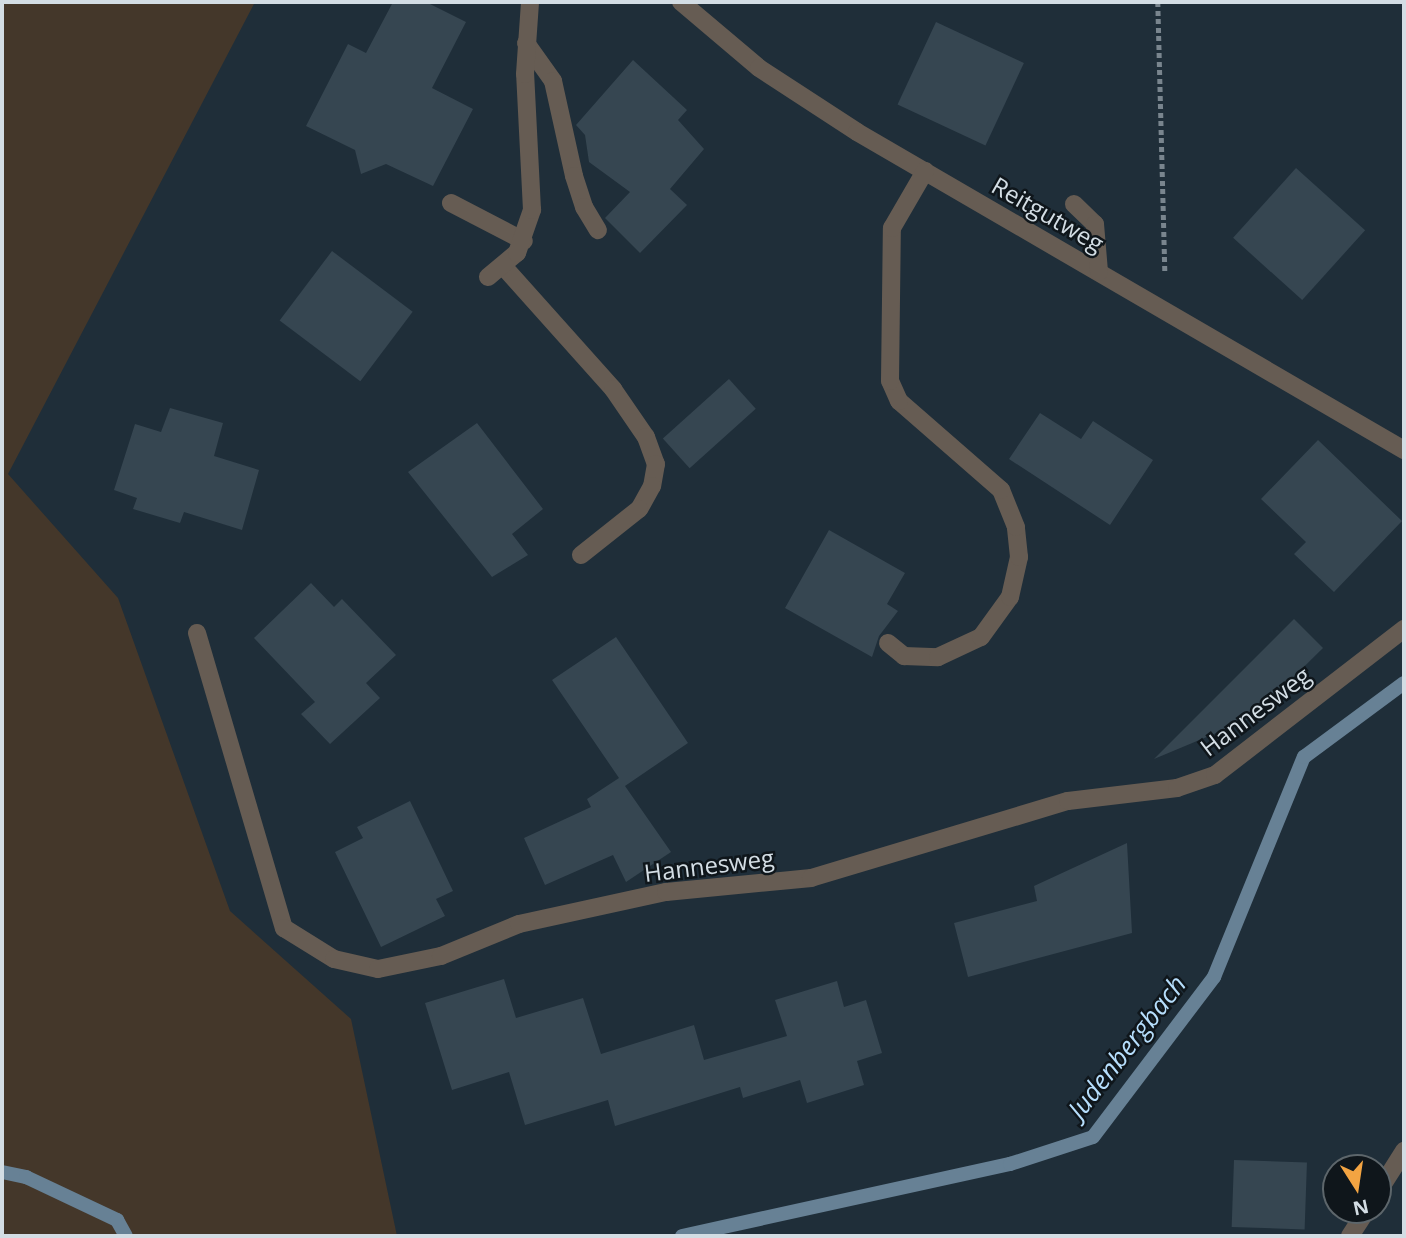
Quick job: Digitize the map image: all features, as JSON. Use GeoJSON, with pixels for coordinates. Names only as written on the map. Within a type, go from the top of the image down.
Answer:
{"type":"FeatureCollection","features":[{"type":"Feature","properties":{"kind":"street"},"geometry":{"type":"LineString","coordinates":[[488,277],[504,267],[524,241],[532,210],[526,43],[530,2]]}},
{"type":"Feature","properties":{"kind":"street","name":"Reitgutweg"},"geometry":{"type":"LineString","coordinates":[[681,2],[759,68],[925,171],[1404,450]]}},
{"type":"Feature","properties":{"kind":"street"},"geometry":{"type":"LineString","coordinates":[[526,43],[553,81],[579,194],[598,230]]}},
{"type":"Feature","properties":{"kind":"street"},"geometry":{"type":"LineString","coordinates":[[888,643],[904,656],[938,657],[981,637],[1010,597],[1019,557],[1016,527],[1000,490],[899,401],[890,381],[892,228],[925,171]]}},
{"type":"Feature","properties":{"kind":"street"},"geometry":{"type":"LineString","coordinates":[[451,203],[524,241]]}},
{"type":"Feature","properties":{"kind":"street"},"geometry":{"type":"LineString","coordinates":[[1074,204],[1095,224],[1099,272]]}},
{"type":"Feature","properties":{"kind":"street"},"geometry":{"type":"LineString","coordinates":[[504,267],[613,389],[646,437],[656,464],[652,486],[639,509],[580,555]]}},
{"type":"Feature","properties":{"kind":"street","name":"Hannesweg"},"geometry":{"type":"LineString","coordinates":[[197,633],[284,928],[334,959],[378,969],[441,956],[519,924],[666,892],[811,878],[1068,801],[1177,788],[1214,775],[1404,629]]}},
{"type":"Feature","properties":{"kind":"street"},"geometry":{"type":"LineString","coordinates":[[1392,1170],[1404,1151]]}},
{"type":"Feature","properties":{"kind":"path"},"geometry":{"type":"LineString","coordinates":[[1158,2],[1165,310]]}},
{"type":"Feature","properties":{"kind":"shaded area"},"geometry":{"type":"Polygon","coordinates":[[[2,2],[255,2],[8,474],[118,598],[230,911],[351,1019],[397,1236],[2,1236],[2,2]]]}},
{"type":"Feature","properties":{"kind":"building"},"geometry":{"type":"Polygon","coordinates":[[[393,2],[426,2],[466,22],[432,88],[473,109],[433,186],[386,164],[361,174],[355,150],[306,126],[348,44],[366,53],[393,2]]]}},
{"type":"Feature","properties":{"kind":"building"},"geometry":{"type":"Polygon","coordinates":[[[936,22],[1024,63],[985,145],[898,104],[936,22]]]}},
{"type":"Feature","properties":{"kind":"building"},"geometry":{"type":"Polygon","coordinates":[[[633,60],[687,110],[678,120],[704,149],[670,189],[687,205],[640,253],[605,218],[630,192],[589,162],[585,135],[576,125],[633,60]]]}},
{"type":"Feature","properties":{"kind":"building"},"geometry":{"type":"Polygon","coordinates":[[[1296,168],[1365,230],[1302,300],[1233,238],[1296,168]]]}},
{"type":"Feature","properties":{"kind":"building"},"geometry":{"type":"Polygon","coordinates":[[[332,251],[413,312],[360,381],[280,320],[332,251]]]}},
{"type":"Feature","properties":{"kind":"building"},"geometry":{"type":"Polygon","coordinates":[[[729,379],[756,409],[690,468],[663,439],[729,379]]]}},
{"type":"Feature","properties":{"kind":"building"},"geometry":{"type":"Polygon","coordinates":[[[170,408],[223,423],[214,456],[259,470],[242,530],[184,512],[180,523],[133,509],[137,498],[114,490],[135,424],[161,432],[170,408]]]}},
{"type":"Feature","properties":{"kind":"building"},"geometry":{"type":"Polygon","coordinates":[[[1040,413],[1081,439],[1093,421],[1153,460],[1110,525],[1009,459],[1040,413]]]}},
{"type":"Feature","properties":{"kind":"building"},"geometry":{"type":"Polygon","coordinates":[[[477,423],[543,509],[512,534],[528,555],[492,577],[408,472],[477,423]]]}},
{"type":"Feature","properties":{"kind":"building"},"geometry":{"type":"Polygon","coordinates":[[[1318,440],[1402,521],[1334,592],[1294,554],[1306,542],[1261,499],[1318,440]]]}},
{"type":"Feature","properties":{"kind":"building"},"geometry":{"type":"Polygon","coordinates":[[[829,530],[905,573],[887,604],[898,611],[879,636],[872,657],[785,608],[829,530]]]}},
{"type":"Feature","properties":{"kind":"building"},"geometry":{"type":"Polygon","coordinates":[[[311,583],[334,607],[342,599],[396,655],[366,683],[380,698],[330,744],[301,714],[315,702],[254,638],[311,583]]]}},
{"type":"Feature","properties":{"kind":"building"},"geometry":{"type":"Polygon","coordinates":[[[1294,619],[1323,648],[1252,718],[1154,759],[1294,619]]]}},
{"type":"Feature","properties":{"kind":"building"},"geometry":{"type":"Polygon","coordinates":[[[616,637],[688,743],[625,786],[671,852],[626,882],[613,855],[545,885],[524,838],[591,807],[587,799],[619,778],[552,680],[616,637]]]}},
{"type":"Feature","properties":{"kind":"building"},"geometry":{"type":"Polygon","coordinates":[[[410,801],[453,891],[436,899],[445,916],[381,947],[335,852],[363,838],[357,827],[410,801]]]}},
{"type":"Feature","properties":{"kind":"building"},"geometry":{"type":"Polygon","coordinates":[[[1127,843],[1132,933],[968,977],[954,923],[1037,901],[1034,886],[1127,843]]]}},
{"type":"Feature","properties":{"kind":"building"},"geometry":{"type":"Polygon","coordinates":[[[504,979],[516,1018],[583,998],[601,1054],[694,1025],[704,1060],[787,1036],[775,1000],[837,981],[844,1007],[866,1000],[882,1053],[857,1061],[864,1085],[807,1103],[800,1080],[743,1098],[740,1087],[615,1126],[608,1100],[525,1125],[509,1072],[452,1090],[425,1003],[504,979]]]}},
{"type":"Feature","properties":{"kind":"building"},"geometry":{"type":"Polygon","coordinates":[[[1234,1160],[1307,1163],[1305,1230],[1232,1227],[1234,1160]]]}},
{"type":"Feature","properties":{"kind":"waterway","name":"Judenbergbach"},"geometry":{"type":"LineString","coordinates":[[682,1236],[1010,1164],[1093,1137],[1214,977],[1304,757],[1404,683]]}},
{"type":"Feature","properties":{"kind":"waterway","name":"Judenbergbach"},"geometry":{"type":"LineString","coordinates":[[2,1172],[26,1177],[117,1220],[126,1236]]}}]}
